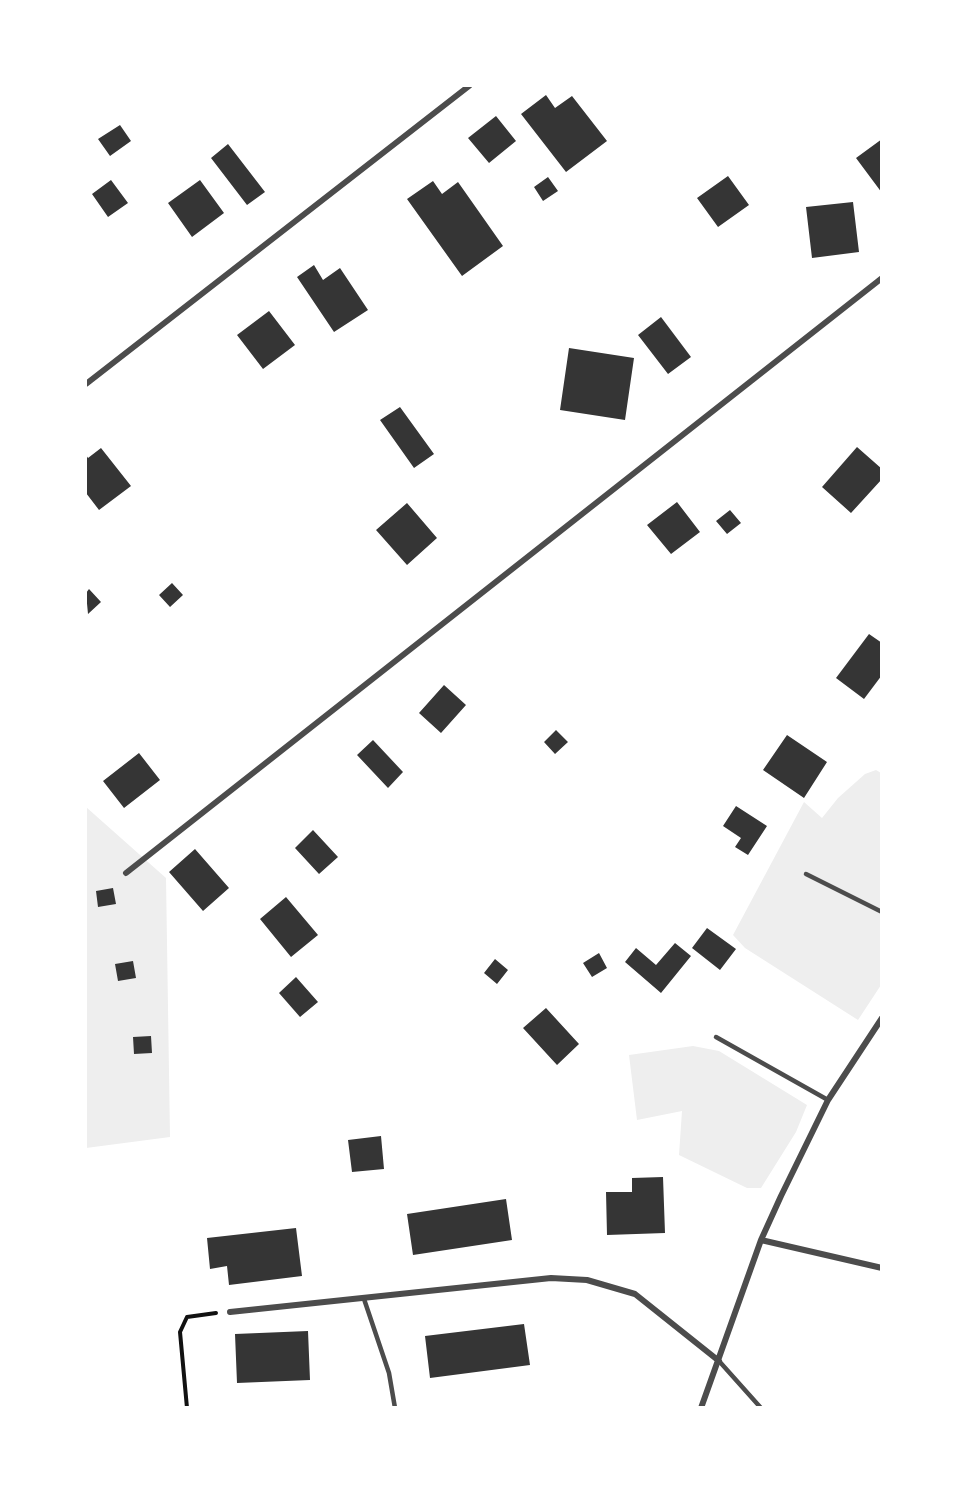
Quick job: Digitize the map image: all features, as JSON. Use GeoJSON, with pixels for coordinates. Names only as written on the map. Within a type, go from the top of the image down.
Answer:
{"type":"FeatureCollection","features":[{"type":"Feature","properties":{"kind":"street"},"geometry":{"type":"LineString","coordinates":[[86,384],[469,86]]}},
{"type":"Feature","properties":{"kind":"street"},"geometry":{"type":"LineString","coordinates":[[126,873],[882,278]]}},
{"type":"Feature","properties":{"kind":"street"},"geometry":{"type":"LineString","coordinates":[[701,1407],[761,1240],[828,1100],[882,1018]]}},
{"type":"Feature","properties":{"kind":"street"},"geometry":{"type":"LineString","coordinates":[[761,1240],[882,1268]]}},
{"type":"Feature","properties":{"kind":"street"},"geometry":{"type":"LineString","coordinates":[[230,1312],[551,1278],[587,1280],[635,1294],[719,1361]]}},
{"type":"Feature","properties":{"kind":"lane"},"geometry":{"type":"LineString","coordinates":[[806,874],[882,912]]}},
{"type":"Feature","properties":{"kind":"lane"},"geometry":{"type":"LineString","coordinates":[[716,1037],[828,1100]]}},
{"type":"Feature","properties":{"kind":"lane"},"geometry":{"type":"LineString","coordinates":[[364,1299],[389,1373],[395,1407]]}},
{"type":"Feature","properties":{"kind":"lane"},"geometry":{"type":"LineString","coordinates":[[719,1361],[761,1407]]}},
{"type":"Feature","properties":{"kind":"path"},"geometry":{"type":"LineString","coordinates":[[187,1407],[180,1332],[187,1317],[230,1312]]}},
{"type":"Feature","properties":{"kind":"shaded area"},"geometry":{"type":"Polygon","coordinates":[[[876,770],[881,773],[881,985],[858,1020],[745,948],[733,935],[804,802],[822,818],[838,798],[865,774],[876,770]]]}},
{"type":"Feature","properties":{"kind":"shaded area"},"geometry":{"type":"Polygon","coordinates":[[[86,807],[166,878],[170,1137],[86,1148],[86,807]]]}},
{"type":"Feature","properties":{"kind":"shaded area"},"geometry":{"type":"Polygon","coordinates":[[[693,1046],[719,1051],[807,1105],[796,1132],[761,1188],[747,1188],[679,1155],[682,1111],[637,1120],[629,1055],[693,1046]]]}},
{"type":"Feature","properties":{"kind":"building"},"geometry":{"type":"Polygon","coordinates":[[[546,95],[555,108],[572,96],[607,141],[566,172],[521,114],[546,95]]]}},
{"type":"Feature","properties":{"kind":"building"},"geometry":{"type":"Polygon","coordinates":[[[496,116],[516,141],[489,163],[468,138],[496,116]]]}},
{"type":"Feature","properties":{"kind":"building"},"geometry":{"type":"Polygon","coordinates":[[[120,125],[131,141],[110,156],[98,139],[120,125]]]}},
{"type":"Feature","properties":{"kind":"building"},"geometry":{"type":"Polygon","coordinates":[[[882,139],[882,193],[856,158],[882,139]]]}},
{"type":"Feature","properties":{"kind":"building"},"geometry":{"type":"Polygon","coordinates":[[[228,144],[265,192],[247,205],[211,158],[228,144]]]}},
{"type":"Feature","properties":{"kind":"building"},"geometry":{"type":"Polygon","coordinates":[[[728,176],[749,205],[718,227],[697,198],[728,176]]]}},
{"type":"Feature","properties":{"kind":"building"},"geometry":{"type":"Polygon","coordinates":[[[548,177],[558,191],[543,201],[534,187],[548,177]]]}},
{"type":"Feature","properties":{"kind":"building"},"geometry":{"type":"Polygon","coordinates":[[[111,180],[128,203],[108,217],[92,194],[111,180]]]}},
{"type":"Feature","properties":{"kind":"building"},"geometry":{"type":"Polygon","coordinates":[[[200,180],[224,213],[192,237],[168,203],[200,180]]]}},
{"type":"Feature","properties":{"kind":"building"},"geometry":{"type":"Polygon","coordinates":[[[433,181],[442,194],[458,182],[503,246],[462,276],[407,199],[433,181]]]}},
{"type":"Feature","properties":{"kind":"building"},"geometry":{"type":"Polygon","coordinates":[[[853,202],[859,252],[812,258],[806,207],[853,202]]]}},
{"type":"Feature","properties":{"kind":"building"},"geometry":{"type":"Polygon","coordinates":[[[314,265],[323,280],[340,268],[368,310],[334,332],[297,277],[314,265]]]}},
{"type":"Feature","properties":{"kind":"building"},"geometry":{"type":"Polygon","coordinates":[[[269,311],[295,345],[263,369],[237,335],[269,311]]]}},
{"type":"Feature","properties":{"kind":"building"},"geometry":{"type":"Polygon","coordinates":[[[661,317],[691,357],[668,374],[638,335],[661,317]]]}},
{"type":"Feature","properties":{"kind":"building"},"geometry":{"type":"Polygon","coordinates":[[[569,348],[634,358],[625,420],[560,410],[569,348]]]}},
{"type":"Feature","properties":{"kind":"building"},"geometry":{"type":"Polygon","coordinates":[[[400,407],[434,454],[414,468],[380,420],[400,407]]]}},
{"type":"Feature","properties":{"kind":"building"},"geometry":{"type":"Polygon","coordinates":[[[857,447],[882,469],[882,479],[851,513],[822,487],[857,447]]]}},
{"type":"Feature","properties":{"kind":"building"},"geometry":{"type":"Polygon","coordinates":[[[101,448],[131,486],[99,510],[86,493],[86,455],[88,458],[101,448]]]}},
{"type":"Feature","properties":{"kind":"building"},"geometry":{"type":"Polygon","coordinates":[[[677,502],[700,532],[671,554],[647,525],[677,502]]]}},
{"type":"Feature","properties":{"kind":"building"},"geometry":{"type":"Polygon","coordinates":[[[407,503],[437,538],[407,565],[376,530],[407,503]]]}},
{"type":"Feature","properties":{"kind":"building"},"geometry":{"type":"Polygon","coordinates":[[[730,510],[741,523],[727,534],[716,521],[730,510]]]}},
{"type":"Feature","properties":{"kind":"building"},"geometry":{"type":"Polygon","coordinates":[[[172,583],[183,595],[170,607],[159,595],[172,583]]]}},
{"type":"Feature","properties":{"kind":"building"},"geometry":{"type":"Polygon","coordinates":[[[89,589],[101,602],[88,614],[86,593],[89,589]]]}},
{"type":"Feature","properties":{"kind":"building"},"geometry":{"type":"Polygon","coordinates":[[[869,634],[882,643],[882,675],[864,699],[836,678],[869,634]]]}},
{"type":"Feature","properties":{"kind":"building"},"geometry":{"type":"Polygon","coordinates":[[[444,685],[466,705],[441,733],[419,713],[444,685]]]}},
{"type":"Feature","properties":{"kind":"building"},"geometry":{"type":"Polygon","coordinates":[[[556,730],[568,742],[555,754],[544,742],[556,730]]]}},
{"type":"Feature","properties":{"kind":"building"},"geometry":{"type":"Polygon","coordinates":[[[787,735],[827,762],[804,798],[763,770],[787,735]]]}},
{"type":"Feature","properties":{"kind":"building"},"geometry":{"type":"Polygon","coordinates":[[[373,740],[403,772],[388,788],[357,755],[373,740]]]}},
{"type":"Feature","properties":{"kind":"building"},"geometry":{"type":"Polygon","coordinates":[[[139,753],[160,780],[124,808],[103,781],[139,753]]]}},
{"type":"Feature","properties":{"kind":"building"},"geometry":{"type":"Polygon","coordinates":[[[736,806],[767,826],[748,855],[735,847],[741,838],[723,826],[736,806]]]}},
{"type":"Feature","properties":{"kind":"building"},"geometry":{"type":"Polygon","coordinates":[[[313,830],[338,857],[319,874],[295,848],[313,830]]]}},
{"type":"Feature","properties":{"kind":"building"},"geometry":{"type":"Polygon","coordinates":[[[195,849],[229,888],[203,911],[169,872],[195,849]]]}},
{"type":"Feature","properties":{"kind":"building"},"geometry":{"type":"Polygon","coordinates":[[[113,888],[116,904],[98,907],[96,891],[113,888]]]}},
{"type":"Feature","properties":{"kind":"building"},"geometry":{"type":"Polygon","coordinates":[[[286,897],[318,935],[291,957],[260,919],[286,897]]]}},
{"type":"Feature","properties":{"kind":"building"},"geometry":{"type":"Polygon","coordinates":[[[707,928],[736,949],[720,970],[692,948],[707,928]]]}},
{"type":"Feature","properties":{"kind":"building"},"geometry":{"type":"Polygon","coordinates":[[[675,943],[691,956],[661,993],[625,962],[636,948],[656,965],[675,943]]]}},
{"type":"Feature","properties":{"kind":"building"},"geometry":{"type":"Polygon","coordinates":[[[599,953],[607,968],[592,977],[583,963],[599,953]]]}},
{"type":"Feature","properties":{"kind":"building"},"geometry":{"type":"Polygon","coordinates":[[[495,959],[508,970],[497,984],[484,973],[495,959]]]}},
{"type":"Feature","properties":{"kind":"building"},"geometry":{"type":"Polygon","coordinates":[[[133,961],[136,978],[118,981],[115,964],[133,961]]]}},
{"type":"Feature","properties":{"kind":"building"},"geometry":{"type":"Polygon","coordinates":[[[296,977],[318,1002],[300,1017],[279,993],[296,977]]]}},
{"type":"Feature","properties":{"kind":"building"},"geometry":{"type":"Polygon","coordinates":[[[546,1008],[579,1044],[557,1065],[523,1028],[546,1008]]]}},
{"type":"Feature","properties":{"kind":"building"},"geometry":{"type":"Polygon","coordinates":[[[151,1036],[152,1053],[134,1054],[133,1037],[151,1036]]]}},
{"type":"Feature","properties":{"kind":"building"},"geometry":{"type":"Polygon","coordinates":[[[381,1136],[384,1169],[352,1172],[348,1140],[381,1136]]]}},
{"type":"Feature","properties":{"kind":"building"},"geometry":{"type":"Polygon","coordinates":[[[663,1177],[665,1233],[607,1235],[606,1192],[632,1192],[632,1178],[663,1177]]]}},
{"type":"Feature","properties":{"kind":"building"},"geometry":{"type":"Polygon","coordinates":[[[506,1199],[512,1240],[413,1255],[407,1214],[506,1199]]]}},
{"type":"Feature","properties":{"kind":"building"},"geometry":{"type":"Polygon","coordinates":[[[296,1228],[302,1276],[229,1285],[227,1266],[210,1269],[207,1238],[296,1228]]]}},
{"type":"Feature","properties":{"kind":"building"},"geometry":{"type":"Polygon","coordinates":[[[524,1324],[530,1365],[430,1378],[425,1336],[524,1324]]]}},
{"type":"Feature","properties":{"kind":"building"},"geometry":{"type":"Polygon","coordinates":[[[308,1331],[310,1380],[237,1383],[235,1334],[308,1331]]]}}]}
